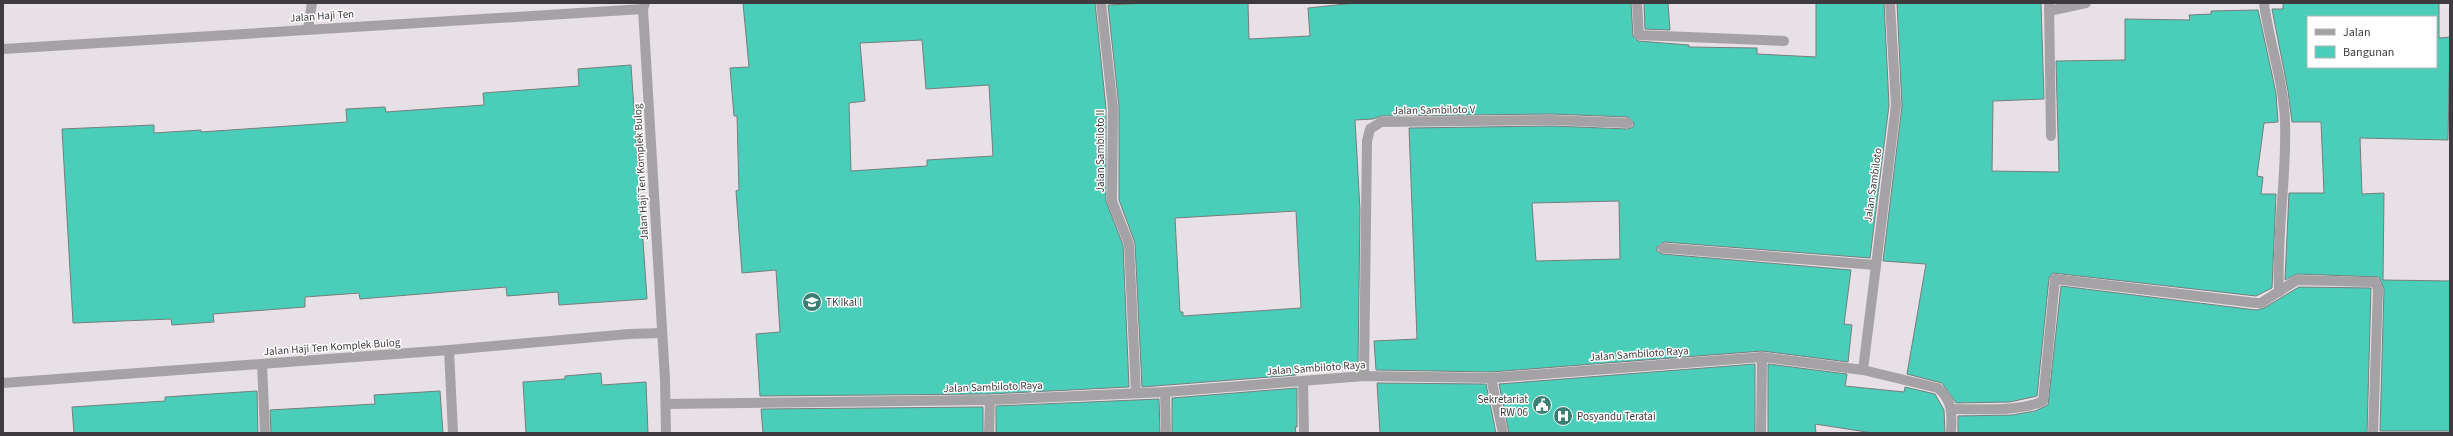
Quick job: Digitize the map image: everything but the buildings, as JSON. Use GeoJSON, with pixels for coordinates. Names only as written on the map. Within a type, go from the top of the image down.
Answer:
{"type":"FeatureCollection","features":[{"type":"Feature","properties":{"kind":"street"},"geometry":{"type":"LineString","coordinates":[[308,29],[312,3]]}},
{"type":"Feature","properties":{"kind":"street","name":"Jalan Sambiloto II"},"geometry":{"type":"LineString","coordinates":[[1101,3],[1113,108],[1112,201],[1129,244],[1136,393]]}},
{"type":"Feature","properties":{"kind":"street"},"geometry":{"type":"LineString","coordinates":[[1636,3],[1639,35],[1784,42]]}},
{"type":"Feature","properties":{"kind":"street","name":"Jalan Sambiloto"},"geometry":{"type":"LineString","coordinates":[[1863,370],[1896,106],[1890,3]]}},
{"type":"Feature","properties":{"kind":"street"},"geometry":{"type":"LineString","coordinates":[[2051,136],[2049,7],[2086,3]]}},
{"type":"Feature","properties":{"kind":"street"},"geometry":{"type":"LineString","coordinates":[[2264,3],[2279,72],[2285,122],[2277,257],[2279,292]]}},
{"type":"Feature","properties":{"kind":"street","name":"Jalan Haji Ten"},"geometry":{"type":"LineString","coordinates":[[3,49],[644,6]]}},
{"type":"Feature","properties":{"kind":"street","name":"Jalan Haji Ten Komplek Bulog"},"geometry":{"type":"LineString","coordinates":[[644,6],[666,404],[666,433]]}},
{"type":"Feature","properties":{"kind":"street","name":"Jalan Sambiloto V"},"geometry":{"type":"LineString","coordinates":[[1364,376],[1367,141],[1370,129],[1381,122],[1552,120],[1628,122]]}},
{"type":"Feature","properties":{"kind":"street"},"geometry":{"type":"LineString","coordinates":[[1663,248],[1875,265]]}},
{"type":"Feature","properties":{"kind":"street"},"geometry":{"type":"LineString","coordinates":[[1950,433],[1952,410],[2036,404],[2043,401],[2046,397],[2055,279],[2256,304],[2279,292],[2287,284],[2296,280],[2375,282],[2378,289],[2373,433]]}},
{"type":"Feature","properties":{"kind":"street","name":"Jalan Haji Ten Komplek Bulog"},"geometry":{"type":"LineString","coordinates":[[3,383],[449,350],[629,334],[662,333]]}},
{"type":"Feature","properties":{"kind":"street"},"geometry":{"type":"LineString","coordinates":[[449,350],[454,433]]}},
{"type":"Feature","properties":{"kind":"street"},"geometry":{"type":"LineString","coordinates":[[1761,433],[1762,357]]}},
{"type":"Feature","properties":{"kind":"street","name":"Jalan Sambiloto Raya"},"geometry":{"type":"LineString","coordinates":[[666,404],[990,400],[1165,392],[1364,376],[1491,378],[1762,357],[1863,370],[1938,388],[1947,395],[1952,410]]}},
{"type":"Feature","properties":{"kind":"street"},"geometry":{"type":"LineString","coordinates":[[262,364],[265,433]]}},
{"type":"Feature","properties":{"kind":"street"},"geometry":{"type":"LineString","coordinates":[[1491,378],[1503,433]]}},
{"type":"Feature","properties":{"kind":"street"},"geometry":{"type":"LineString","coordinates":[[1303,381],[1304,433]]}},
{"type":"Feature","properties":{"kind":"street"},"geometry":{"type":"LineString","coordinates":[[1165,392],[1166,433]]}},
{"type":"Feature","properties":{"kind":"street"},"geometry":{"type":"LineString","coordinates":[[989,433],[990,400]]}},
{"type":"Feature","properties":{"kind":"place","name":"TK Ikal I"},"geometry":{"type":"Point","coordinates":[812,302]}},
{"type":"Feature","properties":{"kind":"place","name":"Sekretariat RW 06"},"geometry":{"type":"Point","coordinates":[1542,405]}},
{"type":"Feature","properties":{"kind":"place","name":"Posyandu Teratai"},"geometry":{"type":"Point","coordinates":[1563,416]}}]}
